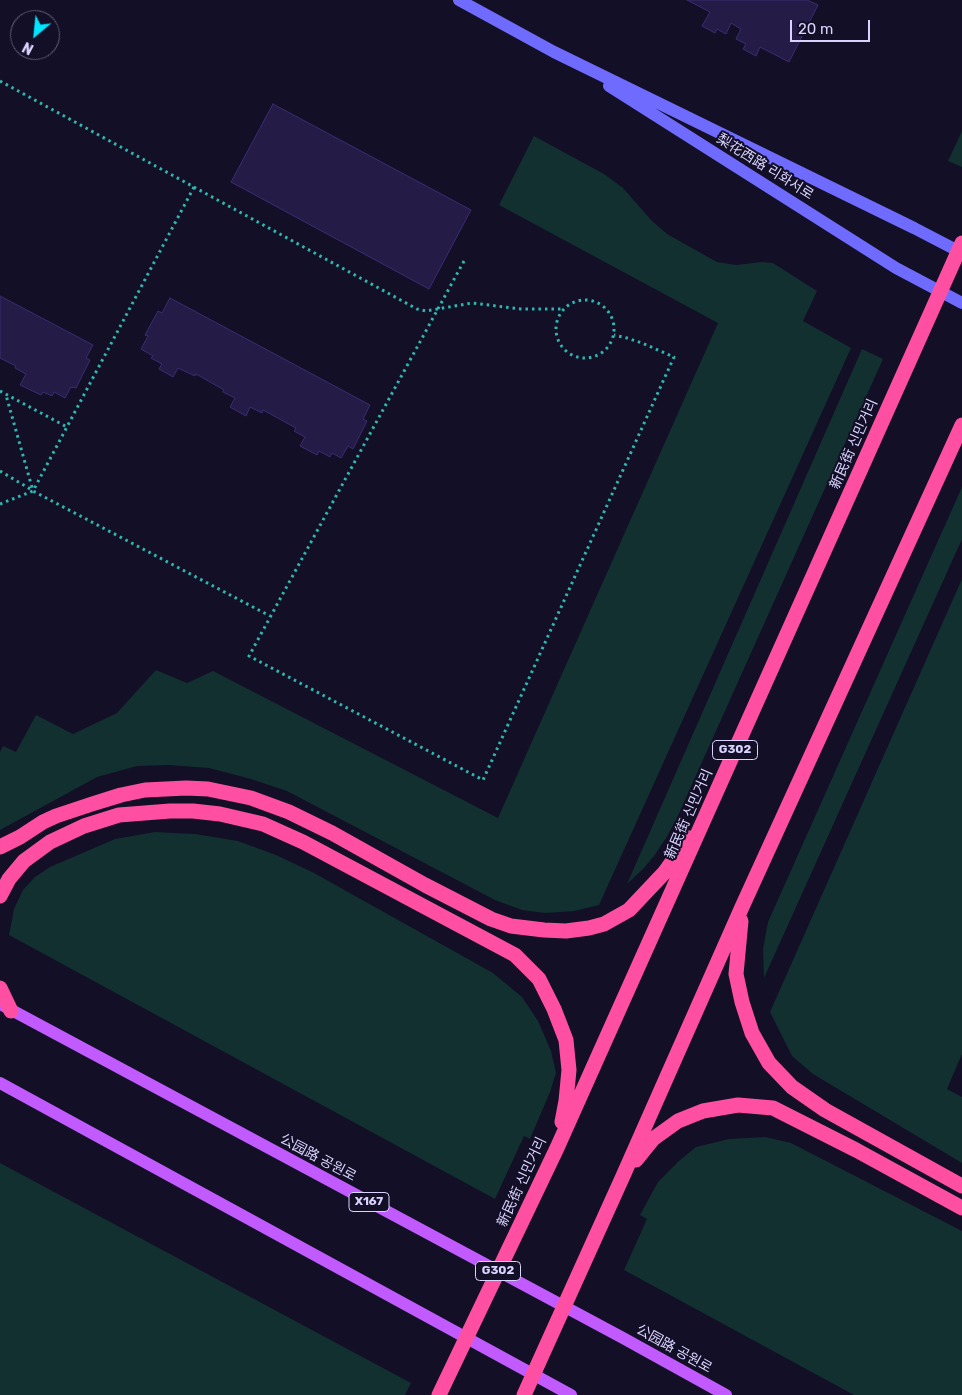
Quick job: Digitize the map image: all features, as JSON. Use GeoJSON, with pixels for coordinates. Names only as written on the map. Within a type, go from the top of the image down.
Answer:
{"type":"FeatureCollection","features":[{"type":"Feature","properties":{"kind":"highway","name":"新民街 신민거리"},"geometry":{"type":"LineString","coordinates":[[439,1395],[557,1148],[962,243]]}},
{"type":"Feature","properties":{"kind":"highway"},"geometry":{"type":"LineString","coordinates":[[524,1395],[742,908],[962,425]]}},
{"type":"Feature","properties":{"kind":"highway"},"geometry":{"type":"LineString","coordinates":[[0,847],[56,816],[121,795],[145,790],[208,788],[251,798],[289,812],[332,833],[491,919],[511,926],[566,931],[604,924],[629,910],[664,873],[708,812]]}},
{"type":"Feature","properties":{"kind":"highway"},"geometry":{"type":"LineString","coordinates":[[0,896],[8,879],[24,861],[50,842],[84,826],[119,815],[193,811],[220,814],[263,824],[282,832],[515,954],[539,979],[554,1009],[566,1040],[569,1070],[567,1093],[557,1148]]}},
{"type":"Feature","properties":{"kind":"highway"},"geometry":{"type":"LineString","coordinates":[[742,908],[736,974],[742,1002],[752,1033],[769,1063],[792,1087],[825,1110],[962,1186]]}},
{"type":"Feature","properties":{"kind":"highway"},"geometry":{"type":"LineString","coordinates":[[0,988],[6,1007]]}},
{"type":"Feature","properties":{"kind":"highway"},"geometry":{"type":"LineString","coordinates":[[623,1176],[652,1139],[678,1121],[704,1111],[738,1105],[773,1108],[856,1150],[962,1208]]}},
{"type":"Feature","properties":{"kind":"main road","name":"公园路 공원로"},"geometry":{"type":"LineString","coordinates":[[6,1007],[726,1395]]}},
{"type":"Feature","properties":{"kind":"main road"},"geometry":{"type":"LineString","coordinates":[[0,1083],[571,1395]]}},
{"type":"Feature","properties":{"kind":"street","name":"梨花西路 리화서로"},"geometry":{"type":"LineString","coordinates":[[459,0],[554,52],[905,223],[962,253]]}},
{"type":"Feature","properties":{"kind":"street","name":"梨花西路 리화서로"},"geometry":{"type":"LineString","coordinates":[[554,52],[896,268],[962,303]]}},
{"type":"Feature","properties":{"kind":"path"},"geometry":{"type":"LineString","coordinates":[[0,81],[417,309],[426,311],[472,303],[522,309],[563,309]]}},
{"type":"Feature","properties":{"kind":"path"},"geometry":{"type":"LineString","coordinates":[[0,504],[33,491],[194,187]]}},
{"type":"Feature","properties":{"kind":"path"},"geometry":{"type":"LineString","coordinates":[[464,261],[249,656],[483,780],[674,357],[656,348],[614,335]]}},
{"type":"Feature","properties":{"kind":"path"},"geometry":{"type":"LineString","coordinates":[[580,300],[591,300],[608,310],[613,320],[614,335],[608,348],[601,355],[583,359],[566,352],[560,344],[556,336],[558,317],[563,309],[571,303],[580,300]]}},
{"type":"Feature","properties":{"kind":"path"},"geometry":{"type":"LineString","coordinates":[[0,391],[67,427]]}},
{"type":"Feature","properties":{"kind":"path"},"geometry":{"type":"LineString","coordinates":[[6,395],[33,491]]}},
{"type":"Feature","properties":{"kind":"path"},"geometry":{"type":"LineString","coordinates":[[0,471],[33,491],[271,616]]}},
{"type":"Feature","properties":{"kind":"green space"},"geometry":{"type":"Polygon","coordinates":[[[962,131],[962,167],[948,161],[962,131]]]}},
{"type":"Feature","properties":{"kind":"green space"},"geometry":{"type":"Polygon","coordinates":[[[534,136],[604,174],[623,188],[651,220],[667,234],[717,262],[736,265],[762,262],[773,263],[817,291],[803,321],[851,348],[599,905],[574,911],[545,913],[522,910],[495,900],[287,791],[209,768],[168,765],[137,766],[97,777],[0,830],[0,752],[3,746],[16,752],[36,715],[73,734],[117,713],[156,670],[187,683],[213,671],[498,818],[718,323],[499,205],[534,136]]]}},
{"type":"Feature","properties":{"kind":"green space"},"geometry":{"type":"Polygon","coordinates":[[[862,349],[883,359],[676,820],[654,856],[627,884],[862,349]]]}},
{"type":"Feature","properties":{"kind":"green space"},"geometry":{"type":"Polygon","coordinates":[[[962,487],[962,539],[764,978],[763,949],[768,922],[962,487]]]}},
{"type":"Feature","properties":{"kind":"green space"},"geometry":{"type":"Polygon","coordinates":[[[962,579],[962,1054],[947,1089],[962,1097],[962,1163],[813,1074],[792,1056],[770,1012],[962,579]]]}},
{"type":"Feature","properties":{"kind":"green space"},"geometry":{"type":"Polygon","coordinates":[[[155,832],[195,834],[238,841],[276,855],[314,873],[493,973],[522,997],[538,1021],[551,1051],[556,1073],[530,1139],[524,1136],[495,1199],[9,935],[14,909],[23,890],[35,877],[50,867],[115,839],[155,832]]]}},
{"type":"Feature","properties":{"kind":"green space"},"geometry":{"type":"Polygon","coordinates":[[[765,1137],[791,1143],[962,1231],[962,1395],[854,1395],[624,1270],[647,1219],[640,1215],[658,1182],[679,1161],[696,1147],[729,1139],[765,1137]]]}},
{"type":"Feature","properties":{"kind":"green space"},"geometry":{"type":"Polygon","coordinates":[[[0,1163],[411,1383],[405,1395],[0,1395],[0,1163]]]}},
{"type":"Feature","properties":{"kind":"building"},"geometry":{"type":"Polygon","coordinates":[[[687,0],[807,0],[818,5],[789,62],[760,47],[756,56],[743,49],[746,44],[736,39],[741,29],[731,23],[726,34],[717,29],[715,33],[702,26],[710,12],[687,0]]]}},
{"type":"Feature","properties":{"kind":"building"},"geometry":{"type":"Polygon","coordinates":[[[273,104],[471,210],[429,289],[231,182],[273,104]]]}},
{"type":"Feature","properties":{"kind":"building"},"geometry":{"type":"Polygon","coordinates":[[[0,296],[93,345],[86,358],[90,360],[76,388],[71,387],[65,398],[54,392],[52,396],[43,392],[41,395],[20,385],[26,374],[15,368],[16,366],[0,358],[0,296]]]}},
{"type":"Feature","properties":{"kind":"building"},"geometry":{"type":"Polygon","coordinates":[[[170,298],[370,405],[363,419],[367,421],[353,449],[348,446],[341,458],[332,453],[330,457],[319,451],[317,455],[300,446],[305,437],[294,431],[296,428],[263,410],[262,413],[250,407],[246,416],[230,407],[235,398],[196,374],[195,376],[178,368],[173,377],[159,369],[162,364],[151,358],[153,356],[141,349],[148,336],[145,335],[158,311],[162,313],[170,298]]]}}]}
